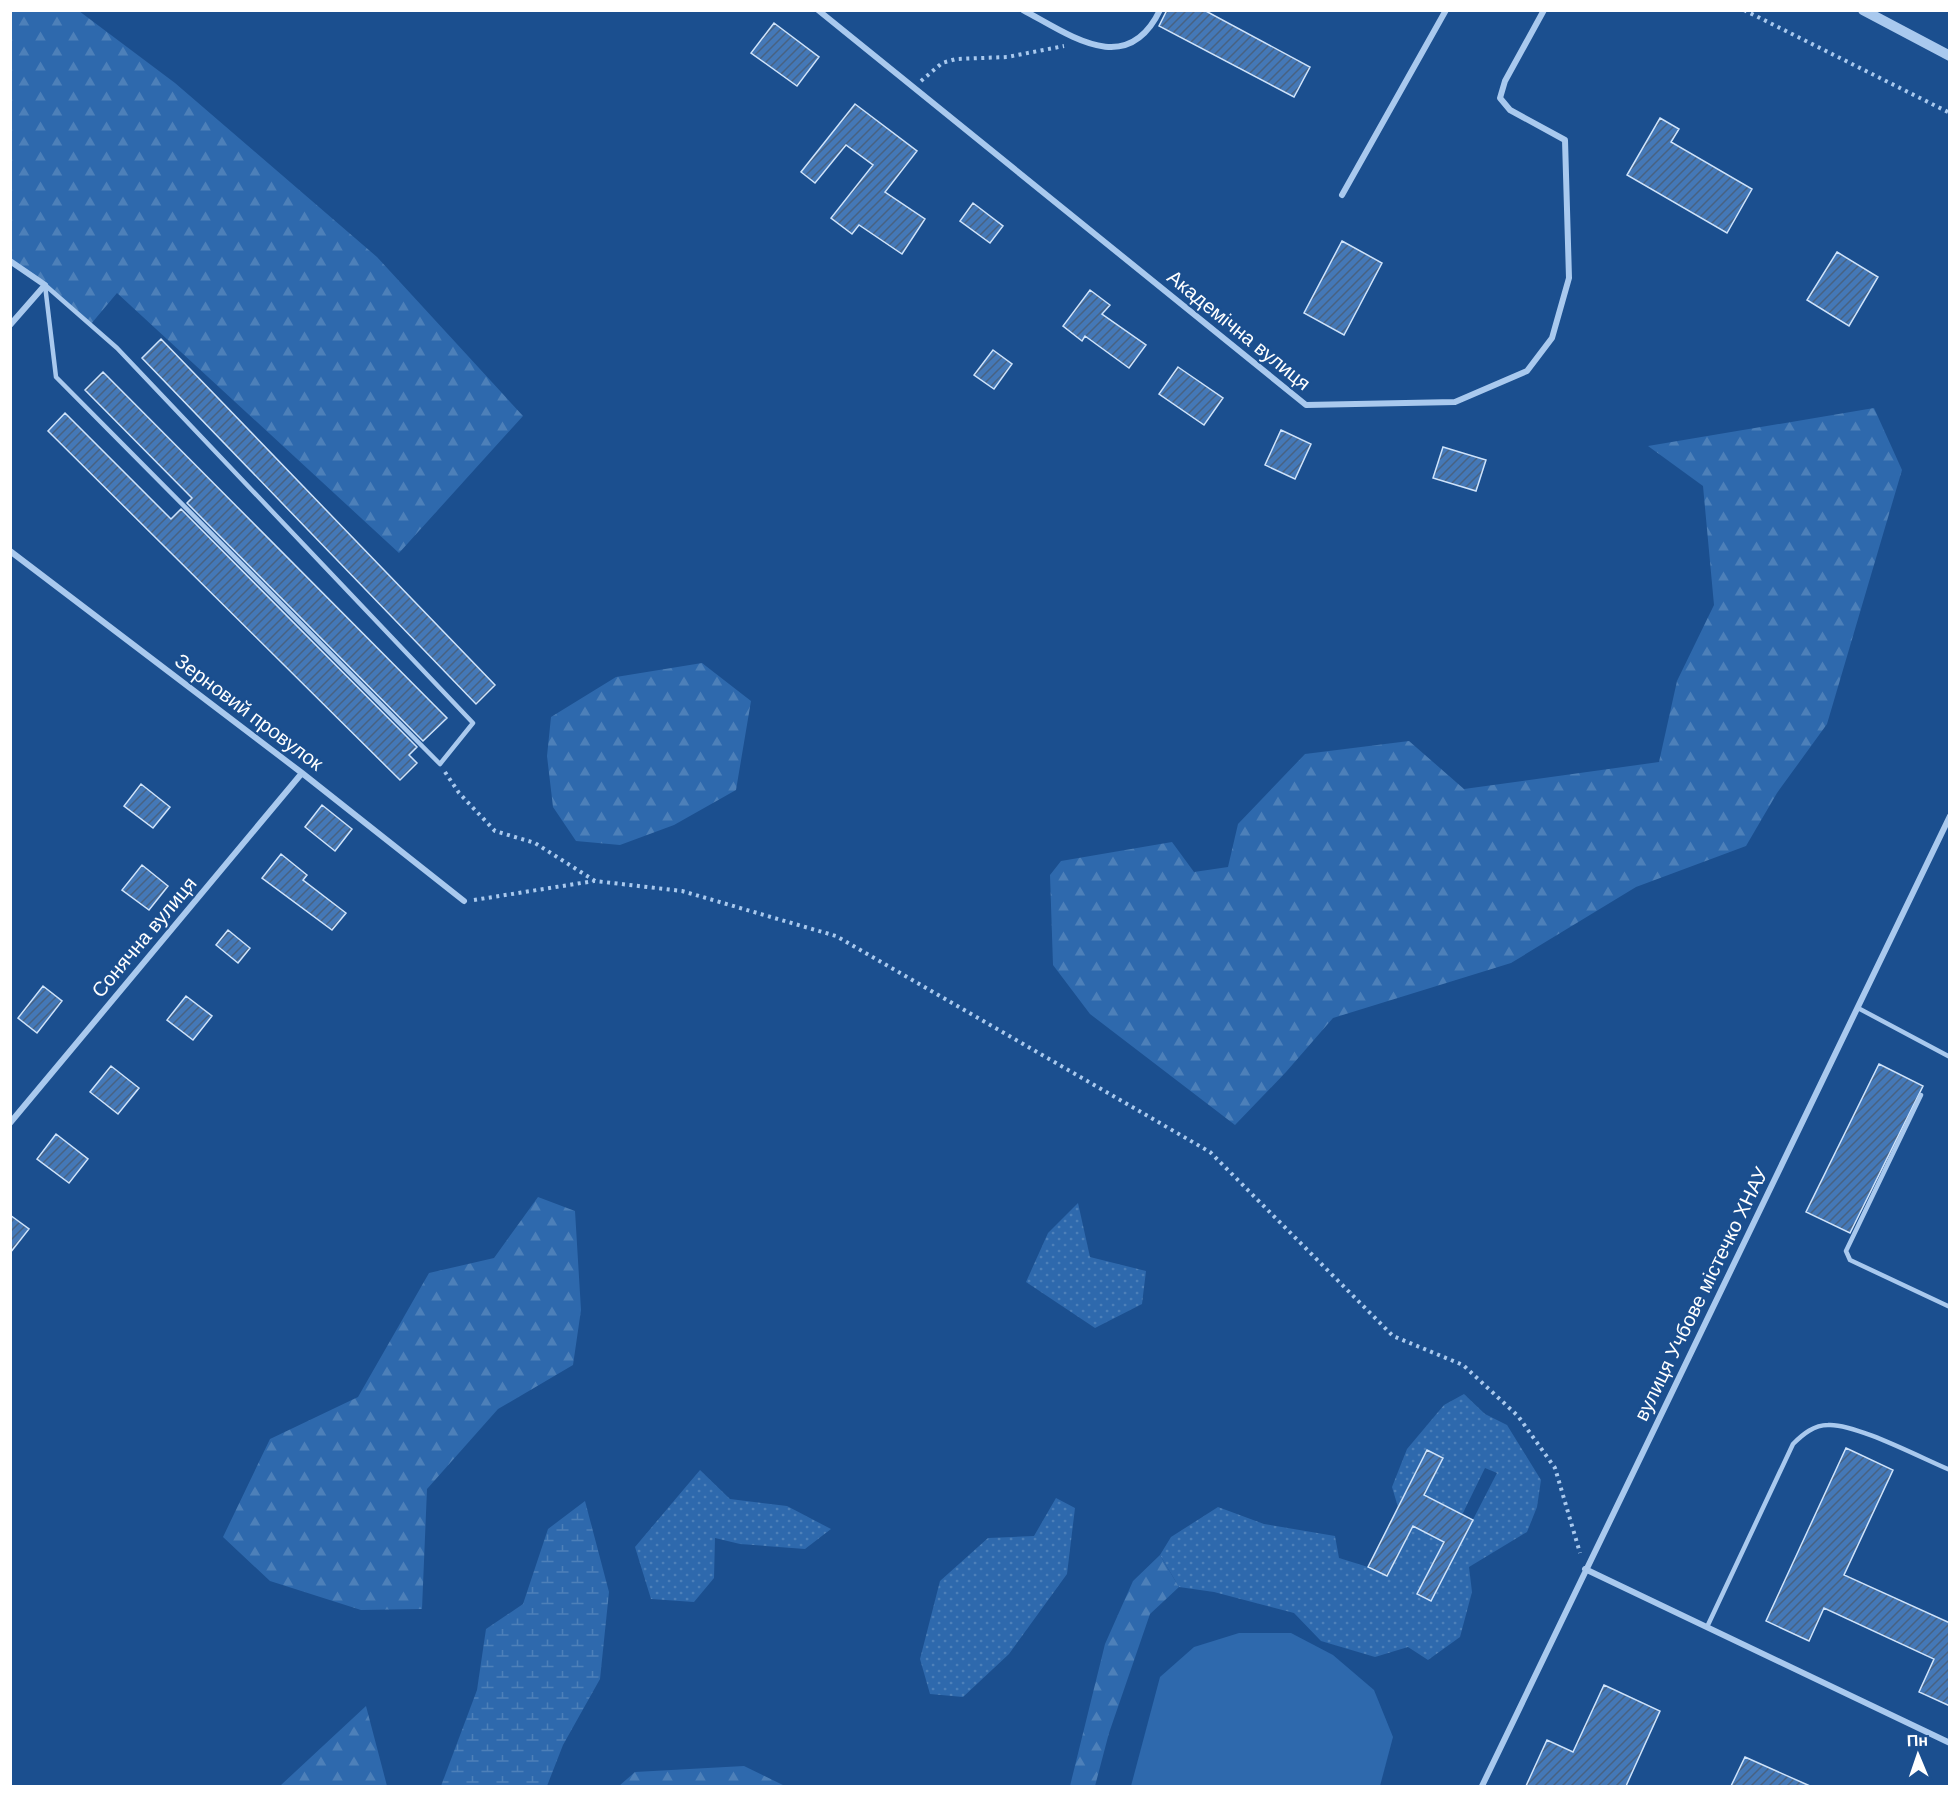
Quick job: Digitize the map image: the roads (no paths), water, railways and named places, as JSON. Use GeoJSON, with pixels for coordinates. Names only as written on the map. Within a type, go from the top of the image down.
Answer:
{"type":"FeatureCollection","features":[{"type":"Feature","properties":{"kind":"street","name":"Академічна вулиця"},"geometry":{"type":"LineString","coordinates":[[818,10],[1306,405],[1455,402],[1527,370],[1552,338],[1569,278],[1565,140],[1510,110],[1500,98],[1505,81],[1544,10]]}},
{"type":"Feature","properties":{"kind":"street"},"geometry":{"type":"LineString","coordinates":[[1023,10],[1093,47],[1114,47],[1140,39],[1153,26],[1160,10]]}},
{"type":"Feature","properties":{"kind":"street"},"geometry":{"type":"LineString","coordinates":[[1342,195],[1446,10]]}},
{"type":"Feature","properties":{"kind":"street"},"geometry":{"type":"LineString","coordinates":[[1863,10],[1950,56]]}},
{"type":"Feature","properties":{"kind":"street"},"geometry":{"type":"LineString","coordinates":[[10,261],[45,285],[10,325]]}},
{"type":"Feature","properties":{"kind":"street","name":"Зерновий провулок"},"geometry":{"type":"LineString","coordinates":[[10,551],[302,773],[464,901]]}},
{"type":"Feature","properties":{"kind":"street","name":"Сонячна вулиця"},"geometry":{"type":"LineString","coordinates":[[10,1123],[302,773]]}},
{"type":"Feature","properties":{"kind":"street","name":"вулиця Учбове містечко ХНАУ"},"geometry":{"type":"LineString","coordinates":[[1482,1786],[1950,816]]}},
{"type":"Feature","properties":{"kind":"street"},"geometry":{"type":"LineString","coordinates":[[1585,1569],[1950,1743]]}},
{"type":"Feature","properties":{"kind":"lane"},"geometry":{"type":"LineString","coordinates":[[45,285],[117,348],[473,723],[440,764],[56,378],[45,285]]}},
{"type":"Feature","properties":{"kind":"lane"},"geometry":{"type":"LineString","coordinates":[[1858,1008],[1950,1057]]}},
{"type":"Feature","properties":{"kind":"lane"},"geometry":{"type":"LineString","coordinates":[[1921,1095],[1846,1251],[1850,1260],[1950,1307]]}},
{"type":"Feature","properties":{"kind":"lane"},"geometry":{"type":"LineString","coordinates":[[1707,1627],[1793,1444],[1808,1431],[1829,1424],[1857,1431],[1950,1470]]}}]}
